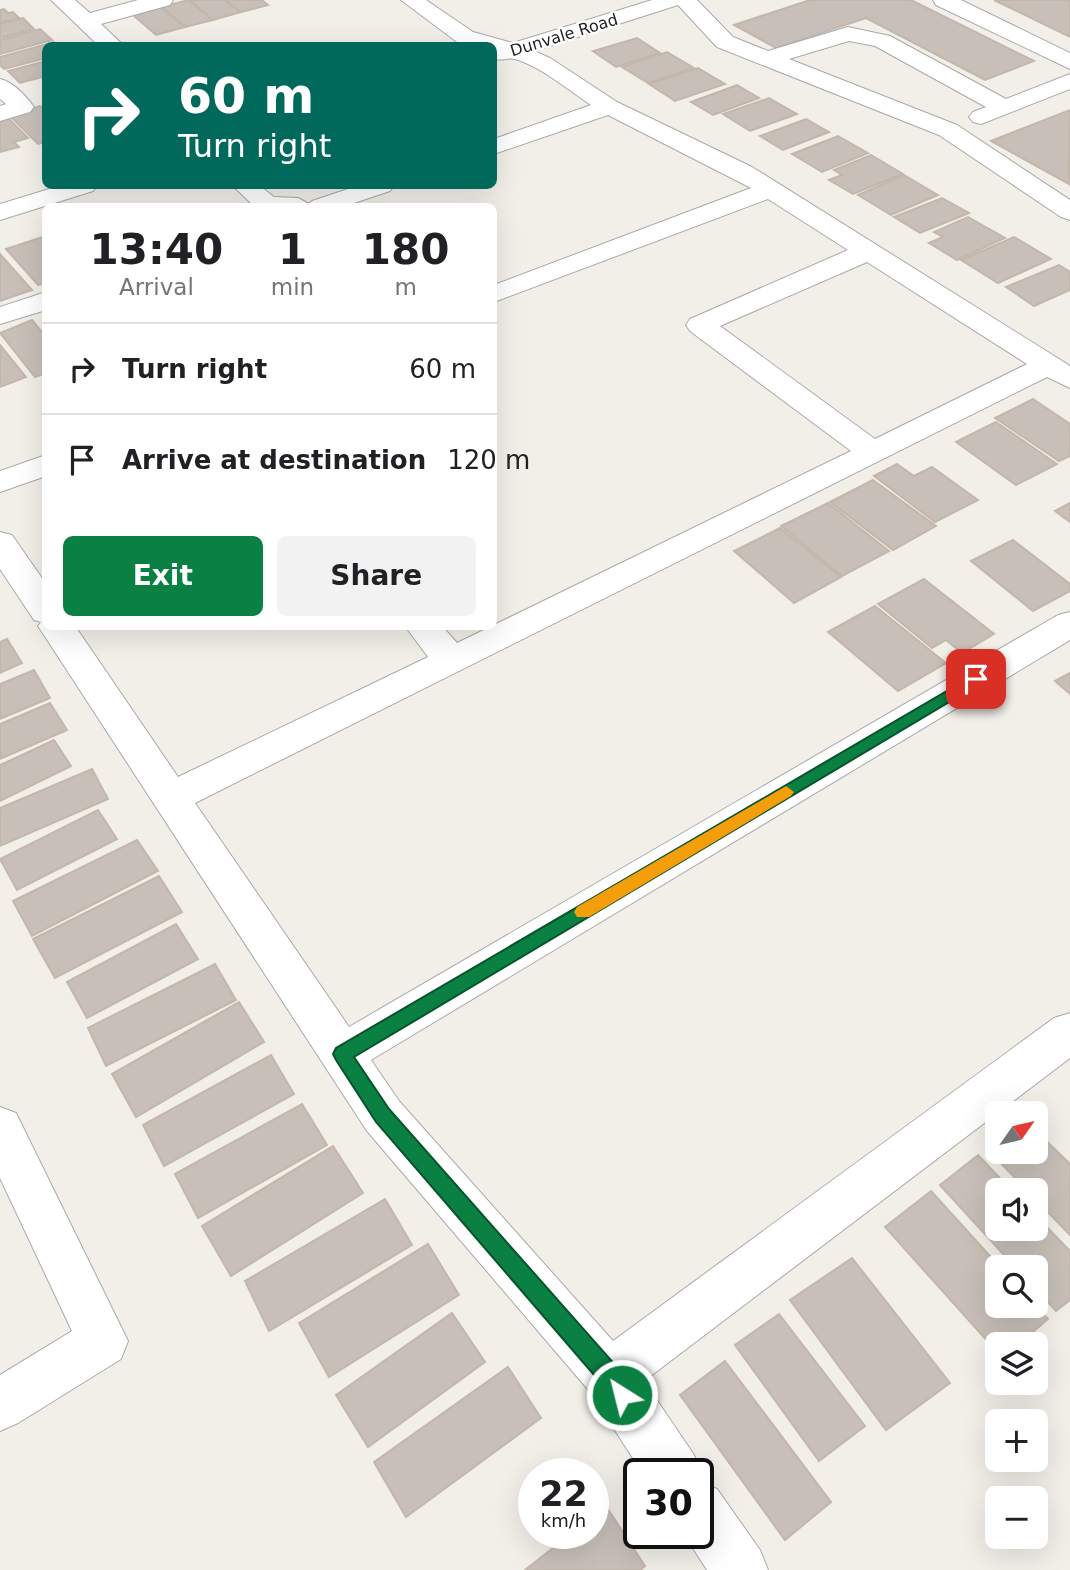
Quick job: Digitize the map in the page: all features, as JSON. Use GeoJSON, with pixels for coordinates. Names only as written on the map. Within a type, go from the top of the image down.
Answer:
{"type":"FeatureCollection","features":[{"type":"Feature","properties":{"kind":"street"},"geometry":{"type":"LineString","coordinates":[[62,0],[109,42]]}},
{"type":"Feature","properties":{"kind":"street"},"geometry":{"type":"LineString","coordinates":[[86,21],[162,0]]}},
{"type":"Feature","properties":{"kind":"street"},"geometry":{"type":"LineString","coordinates":[[412,0],[465,37],[477,42]]}},
{"type":"Feature","properties":{"kind":"street","name":"Dunvale Road"},"geometry":{"type":"LineString","coordinates":[[503,53],[674,0]]}},
{"type":"Feature","properties":{"kind":"street"},"geometry":{"type":"LineString","coordinates":[[685,0],[725,42],[948,130],[1070,212]]}},
{"type":"Feature","properties":{"kind":"street"},"geometry":{"type":"LineString","coordinates":[[944,0],[1070,62]]}},
{"type":"Feature","properties":{"kind":"street"},"geometry":{"type":"LineString","coordinates":[[484,20],[494,27],[503,53],[542,63],[609,107],[743,172],[1059,372]]}},
{"type":"Feature","properties":{"kind":"street"},"geometry":{"type":"LineString","coordinates":[[769,58],[848,34],[882,40],[1004,107]]}},
{"type":"Feature","properties":{"kind":"street"},"geometry":{"type":"LineString","coordinates":[[948,130],[1070,81]]}},
{"type":"Feature","properties":{"kind":"street"},"geometry":{"type":"LineString","coordinates":[[0,86],[22,107],[0,114]]}},
{"type":"Feature","properties":{"kind":"street"},"geometry":{"type":"LineString","coordinates":[[497,145],[609,107]]}},
{"type":"Feature","properties":{"kind":"street"},"geometry":{"type":"LineString","coordinates":[[0,212],[74,189]]}},
{"type":"Feature","properties":{"kind":"street"},"geometry":{"type":"LineString","coordinates":[[249,189],[265,203]]}},
{"type":"Feature","properties":{"kind":"street"},"geometry":{"type":"LineString","coordinates":[[330,203],[372,189]]}},
{"type":"Feature","properties":{"kind":"street"},"geometry":{"type":"LineString","coordinates":[[497,293],[771,189]]}},
{"type":"Feature","properties":{"kind":"street"},"geometry":{"type":"LineString","coordinates":[[1042,193],[1070,195]]}},
{"type":"Feature","properties":{"kind":"street"},"geometry":{"type":"LineString","coordinates":[[869,251],[700,325],[873,452]]}},
{"type":"Feature","properties":{"kind":"street"},"geometry":{"type":"LineString","coordinates":[[0,316],[42,301]]}},
{"type":"Feature","properties":{"kind":"street"},"geometry":{"type":"LineString","coordinates":[[170,798],[873,452],[1059,372]]}},
{"type":"Feature","properties":{"kind":"street"},"geometry":{"type":"LineString","coordinates":[[0,482],[42,466]]}},
{"type":"Feature","properties":{"kind":"street"},"geometry":{"type":"LineString","coordinates":[[0,543],[42,605]]}},
{"type":"Feature","properties":{"kind":"street"},"geometry":{"type":"LineString","coordinates":[[342,1054],[1070,624]]}},
{"type":"Feature","properties":{"kind":"street"},"geometry":{"type":"LineString","coordinates":[[59,630],[383,1116],[609,1375],[664,1458]]}},
{"type":"Feature","properties":{"kind":"street"},"geometry":{"type":"LineString","coordinates":[[425,630],[452,661]]}},
{"type":"Feature","properties":{"kind":"street"},"geometry":{"type":"LineString","coordinates":[[609,1375],[1070,1032]]}},
{"type":"Feature","properties":{"kind":"street"},"geometry":{"type":"LineString","coordinates":[[0,1128],[103,1341],[0,1405]]}},
{"type":"Feature","properties":{"kind":"street"},"geometry":{"type":"LineString","coordinates":[[714,1532],[740,1570]]}},
{"type":"Feature","properties":{"kind":"building"},"geometry":{"type":"Polygon","coordinates":[[[189,0],[213,20],[185,27],[161,7],[189,0]]]}},
{"type":"Feature","properties":{"kind":"building"},"geometry":{"type":"Polygon","coordinates":[[[189,0],[225,0],[241,12],[213,20],[189,0]]]}},
{"type":"Feature","properties":{"kind":"building"},"geometry":{"type":"Polygon","coordinates":[[[225,0],[262,0],[268,5],[241,12],[225,0]]]}},
{"type":"Feature","properties":{"kind":"building"},"geometry":{"type":"Polygon","coordinates":[[[810,0],[911,0],[1034,61],[985,80],[866,18],[776,48],[734,25],[810,0]]]}},
{"type":"Feature","properties":{"kind":"building"},"geometry":{"type":"Polygon","coordinates":[[[994,0],[1070,0],[1070,37],[994,0]]]}},
{"type":"Feature","properties":{"kind":"building"},"geometry":{"type":"Polygon","coordinates":[[[161,7],[185,27],[156,35],[133,15],[161,7]]]}},
{"type":"Feature","properties":{"kind":"building"},"geometry":{"type":"Polygon","coordinates":[[[4,9],[19,18],[0,23],[0,10],[4,9]]]}},
{"type":"Feature","properties":{"kind":"building"},"geometry":{"type":"Polygon","coordinates":[[[23,18],[34,29],[0,38],[0,24],[23,18]]]}},
{"type":"Feature","properties":{"kind":"building"},"geometry":{"type":"Polygon","coordinates":[[[40,29],[52,40],[0,54],[0,40],[40,29]]]}},
{"type":"Feature","properties":{"kind":"building"},"geometry":{"type":"Polygon","coordinates":[[[637,38],[660,53],[616,67],[593,51],[637,38]]]}},
{"type":"Feature","properties":{"kind":"building"},"geometry":{"type":"Polygon","coordinates":[[[42,45],[42,59],[4,69],[0,65],[0,57],[42,45]]]}},
{"type":"Feature","properties":{"kind":"building"},"geometry":{"type":"Polygon","coordinates":[[[667,52],[694,68],[648,83],[622,67],[667,52]]]}},
{"type":"Feature","properties":{"kind":"building"},"geometry":{"type":"Polygon","coordinates":[[[42,62],[42,77],[20,83],[8,71],[42,62]]]}},
{"type":"Feature","properties":{"kind":"building"},"geometry":{"type":"Polygon","coordinates":[[[698,68],[725,84],[675,101],[649,84],[698,68]]]}},
{"type":"Feature","properties":{"kind":"building"},"geometry":{"type":"Polygon","coordinates":[[[737,85],[759,98],[713,115],[691,102],[737,85]]]}},
{"type":"Feature","properties":{"kind":"building"},"geometry":{"type":"Polygon","coordinates":[[[769,98],[797,114],[750,131],[723,114],[769,98]]]}},
{"type":"Feature","properties":{"kind":"building"},"geometry":{"type":"Polygon","coordinates":[[[42,108],[42,143],[38,144],[9,115],[42,108]]]}},
{"type":"Feature","properties":{"kind":"building"},"geometry":{"type":"Polygon","coordinates":[[[1070,110],[1069,184],[991,141],[1070,110]]]}},
{"type":"Feature","properties":{"kind":"building"},"geometry":{"type":"Polygon","coordinates":[[[6,116],[28,138],[14,142],[19,147],[0,152],[0,117],[6,116]]]}},
{"type":"Feature","properties":{"kind":"building"},"geometry":{"type":"Polygon","coordinates":[[[806,119],[829,132],[783,150],[760,136],[806,119]]]}},
{"type":"Feature","properties":{"kind":"building"},"geometry":{"type":"Polygon","coordinates":[[[838,136],[868,153],[822,172],[792,154],[838,136]]]}},
{"type":"Feature","properties":{"kind":"building"},"geometry":{"type":"Polygon","coordinates":[[[871,155],[903,174],[853,194],[829,180],[842,175],[834,170],[871,155]]]}},
{"type":"Feature","properties":{"kind":"building"},"geometry":{"type":"Polygon","coordinates":[[[904,175],[938,195],[891,215],[858,195],[904,175]]]}},
{"type":"Feature","properties":{"kind":"building"},"geometry":{"type":"Polygon","coordinates":[[[942,198],[969,213],[920,233],[894,217],[942,198]]]}},
{"type":"Feature","properties":{"kind":"building"},"geometry":{"type":"Polygon","coordinates":[[[968,217],[1005,238],[957,260],[929,243],[943,237],[934,232],[968,217]]]}},
{"type":"Feature","properties":{"kind":"building"},"geometry":{"type":"Polygon","coordinates":[[[42,237],[42,284],[38,285],[6,249],[42,237]]]}},
{"type":"Feature","properties":{"kind":"building"},"geometry":{"type":"Polygon","coordinates":[[[1014,237],[1051,259],[998,283],[961,260],[1014,237]]]}},
{"type":"Feature","properties":{"kind":"building"},"geometry":{"type":"Polygon","coordinates":[[[0,254],[32,290],[0,301],[0,254]]]}},
{"type":"Feature","properties":{"kind":"building"},"geometry":{"type":"Polygon","coordinates":[[[1059,265],[1070,272],[1070,290],[1034,306],[1006,287],[1059,265]]]}},
{"type":"Feature","properties":{"kind":"building"},"geometry":{"type":"Polygon","coordinates":[[[32,320],[42,332],[42,374],[35,377],[0,333],[32,320]]]}},
{"type":"Feature","properties":{"kind":"building"},"geometry":{"type":"Polygon","coordinates":[[[0,345],[26,377],[0,387],[0,345]]]}},
{"type":"Feature","properties":{"kind":"building"},"geometry":{"type":"Polygon","coordinates":[[[1033,399],[1070,424],[1070,456],[1059,461],[995,418],[1033,399]]]}},
{"type":"Feature","properties":{"kind":"building"},"geometry":{"type":"Polygon","coordinates":[[[996,422],[1057,464],[1016,485],[956,442],[996,422]]]}},
{"type":"Feature","properties":{"kind":"building"},"geometry":{"type":"Polygon","coordinates":[[[897,464],[914,476],[932,467],[978,500],[935,522],[874,476],[897,464]]]}},
{"type":"Feature","properties":{"kind":"building"},"geometry":{"type":"Polygon","coordinates":[[[873,480],[936,526],[893,550],[830,502],[873,480]]]}},
{"type":"Feature","properties":{"kind":"building"},"geometry":{"type":"Polygon","coordinates":[[[828,503],[889,551],[842,576],[781,526],[828,503]]]}},
{"type":"Feature","properties":{"kind":"building"},"geometry":{"type":"Polygon","coordinates":[[[1070,503],[1070,522],[1055,511],[1070,503]]]}},
{"type":"Feature","properties":{"kind":"building"},"geometry":{"type":"Polygon","coordinates":[[[780,528],[841,577],[794,603],[734,551],[780,528]]]}},
{"type":"Feature","properties":{"kind":"building"},"geometry":{"type":"Polygon","coordinates":[[[1013,540],[1070,584],[1070,591],[1033,611],[971,561],[1013,540]]]}},
{"type":"Feature","properties":{"kind":"building"},"geometry":{"type":"Polygon","coordinates":[[[924,579],[994,634],[962,653],[946,640],[932,648],[878,604],[924,579]]]}},
{"type":"Feature","properties":{"kind":"building"},"geometry":{"type":"Polygon","coordinates":[[[875,606],[946,663],[898,691],[828,632],[875,606]]]}},
{"type":"Feature","properties":{"kind":"building"},"geometry":{"type":"Polygon","coordinates":[[[7,639],[22,663],[0,673],[0,642],[7,639]]]}},
{"type":"Feature","properties":{"kind":"building"},"geometry":{"type":"Polygon","coordinates":[[[34,670],[50,698],[0,719],[0,684],[34,670]]]}},
{"type":"Feature","properties":{"kind":"building"},"geometry":{"type":"Polygon","coordinates":[[[1070,673],[1070,694],[1055,681],[1070,673]]]}},
{"type":"Feature","properties":{"kind":"building"},"geometry":{"type":"Polygon","coordinates":[[[50,703],[67,730],[0,759],[0,724],[50,703]]]}},
{"type":"Feature","properties":{"kind":"building"},"geometry":{"type":"Polygon","coordinates":[[[54,740],[71,766],[0,801],[0,765],[54,740]]]}},
{"type":"Feature","properties":{"kind":"building"},"geometry":{"type":"Polygon","coordinates":[[[92,769],[108,799],[0,846],[0,808],[92,769]]]}},
{"type":"Feature","properties":{"kind":"building"},"geometry":{"type":"Polygon","coordinates":[[[98,810],[117,839],[17,890],[0,859],[98,810]]]}},
{"type":"Feature","properties":{"kind":"building"},"geometry":{"type":"Polygon","coordinates":[[[137,840],[158,871],[32,936],[13,901],[137,840]]]}},
{"type":"Feature","properties":{"kind":"building"},"geometry":{"type":"Polygon","coordinates":[[[159,876],[182,912],[55,978],[33,939],[159,876]]]}},
{"type":"Feature","properties":{"kind":"building"},"geometry":{"type":"Polygon","coordinates":[[[176,924],[198,959],[87,1018],[67,982],[176,924]]]}},
{"type":"Feature","properties":{"kind":"building"},"geometry":{"type":"Polygon","coordinates":[[[215,964],[236,1000],[106,1066],[88,1028],[215,964]]]}},
{"type":"Feature","properties":{"kind":"building"},"geometry":{"type":"Polygon","coordinates":[[[239,1002],[264,1042],[136,1117],[112,1074],[239,1002]]]}},
{"type":"Feature","properties":{"kind":"building"},"geometry":{"type":"Polygon","coordinates":[[[271,1055],[294,1094],[164,1166],[143,1125],[271,1055]]]}},
{"type":"Feature","properties":{"kind":"building"},"geometry":{"type":"Polygon","coordinates":[[[302,1104],[327,1145],[198,1218],[175,1174],[302,1104]]]}},
{"type":"Feature","properties":{"kind":"building"},"geometry":{"type":"Polygon","coordinates":[[[1048,1143],[1070,1164],[1070,1235],[1048,1212],[1048,1178],[1015,1178],[1002,1164],[1048,1164],[1048,1143]]]}},
{"type":"Feature","properties":{"kind":"building"},"geometry":{"type":"Polygon","coordinates":[[[333,1146],[363,1193],[231,1276],[202,1226],[333,1146]]]}},
{"type":"Feature","properties":{"kind":"building"},"geometry":{"type":"Polygon","coordinates":[[[978,1155],[1000,1178],[985,1178],[985,1234],[940,1185],[978,1155]]]}},
{"type":"Feature","properties":{"kind":"building"},"geometry":{"type":"Polygon","coordinates":[[[931,1191],[989,1255],[985,1255],[985,1318],[1048,1319],[1033,1332],[985,1332],[985,1339],[885,1227],[931,1191]]]}},
{"type":"Feature","properties":{"kind":"building"},"geometry":{"type":"Polygon","coordinates":[[[385,1199],[412,1245],[269,1331],[245,1281],[385,1199]]]}},
{"type":"Feature","properties":{"kind":"building"},"geometry":{"type":"Polygon","coordinates":[[[1048,1228],[1070,1251],[1070,1300],[1056,1311],[1048,1302],[1048,1255],[1004,1255],[991,1241],[1048,1241],[1048,1228]]]}},
{"type":"Feature","properties":{"kind":"building"},"geometry":{"type":"Polygon","coordinates":[[[428,1244],[459,1295],[329,1377],[299,1323],[428,1244]]]}},
{"type":"Feature","properties":{"kind":"building"},"geometry":{"type":"Polygon","coordinates":[[[852,1258],[950,1383],[886,1430],[790,1300],[852,1258]]]}},
{"type":"Feature","properties":{"kind":"building"},"geometry":{"type":"Polygon","coordinates":[[[452,1313],[485,1362],[368,1447],[336,1395],[452,1313]]]}},
{"type":"Feature","properties":{"kind":"building"},"geometry":{"type":"Polygon","coordinates":[[[779,1314],[865,1426],[819,1461],[735,1345],[779,1314]]]}},
{"type":"Feature","properties":{"kind":"building"},"geometry":{"type":"Polygon","coordinates":[[[725,1361],[831,1502],[785,1540],[680,1395],[725,1361]]]}},
{"type":"Feature","properties":{"kind":"building"},"geometry":{"type":"Polygon","coordinates":[[[508,1367],[541,1418],[406,1517],[374,1462],[508,1367]]]}},
{"type":"Feature","properties":{"kind":"building"},"geometry":{"type":"Polygon","coordinates":[[[609,1511],[623,1532],[623,1549],[634,1549],[645,1566],[640,1570],[525,1570],[552,1549],[609,1549],[609,1511]]]}},
{"type":"Feature","properties":{"kind":"slow traffic"},"geometry":{"type":"LineString","coordinates":[[583,912],[786,792]]}},
{"type":"Feature","properties":{"kind":"route"},"geometry":{"type":"LineString","coordinates":[[622,1395],[609,1375],[383,1116],[342,1054],[976,679]]}}]}
